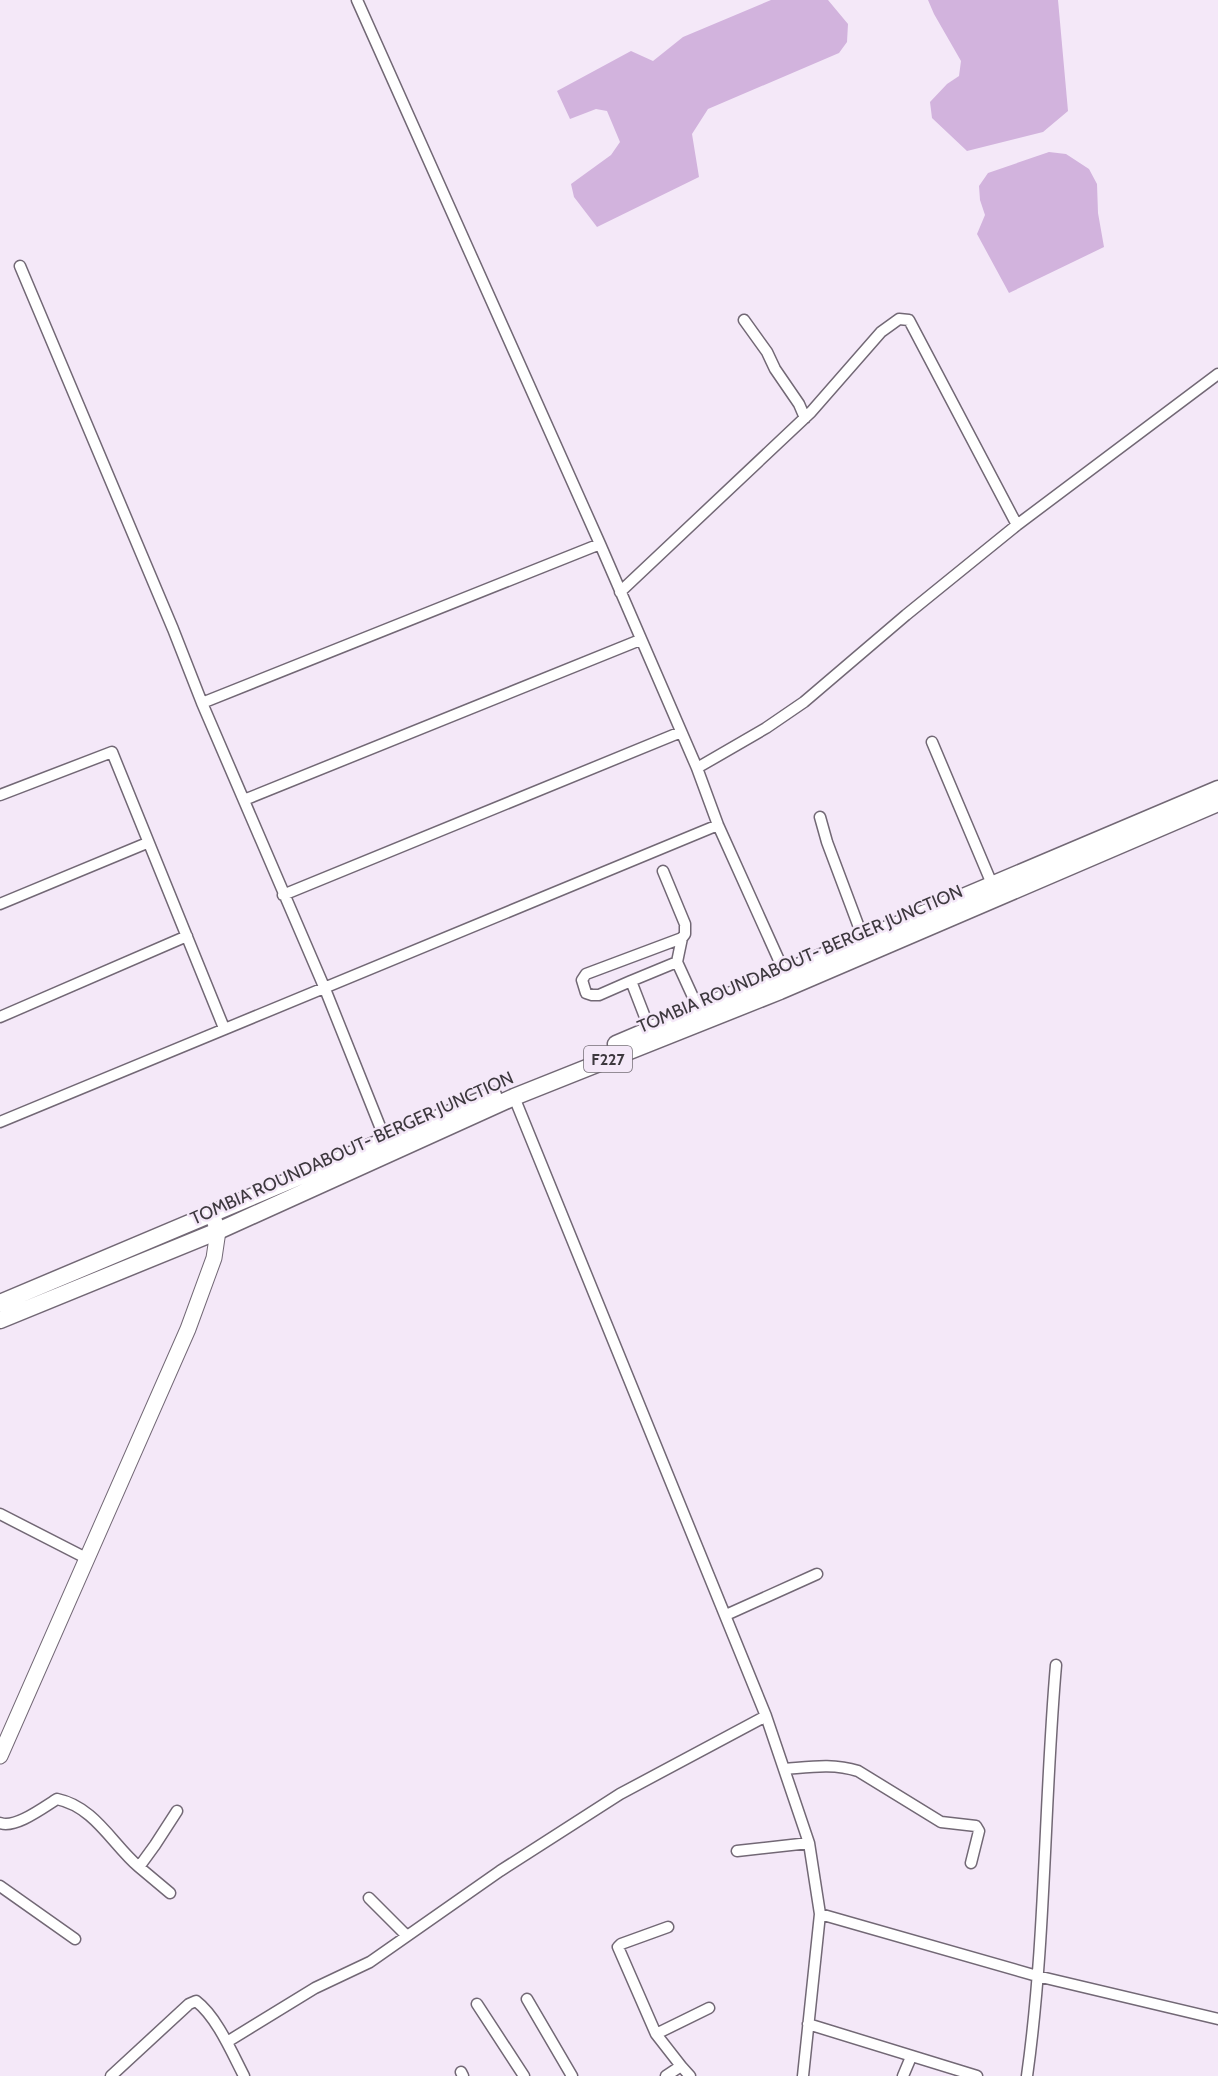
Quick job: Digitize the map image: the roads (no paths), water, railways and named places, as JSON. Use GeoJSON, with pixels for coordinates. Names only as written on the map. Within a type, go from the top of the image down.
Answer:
{"type":"FeatureCollection","features":[{"type":"Feature","properties":{"kind":"main road","name":"TOMBIA ROUNDABOUT- BERGER JUNCTION"},"geometry":{"type":"LineString","coordinates":[[0,1304],[698,1008],[787,979],[863,938],[1216,793]]}},
{"type":"Feature","properties":{"kind":"main road","name":"TOMBIA ROUNDABOUT- BERGER JUNCTION"},"geometry":{"type":"LineString","coordinates":[[0,1320],[218,1231],[514,1097],[787,979],[1156,830],[1216,793]]}},
{"type":"Feature","properties":{"kind":"street"},"geometry":{"type":"LineString","coordinates":[[357,0],[600,544],[697,768],[718,825],[787,979]]}},
{"type":"Feature","properties":{"kind":"street"},"geometry":{"type":"LineString","coordinates":[[20,266],[202,703],[325,989],[385,1139]]}},
{"type":"Feature","properties":{"kind":"street"},"geometry":{"type":"LineString","coordinates":[[620,592],[805,418],[881,332],[899,319],[909,320],[1017,525]]}},
{"type":"Feature","properties":{"kind":"street"},"geometry":{"type":"LineString","coordinates":[[744,320],[767,352],[805,418]]}},
{"type":"Feature","properties":{"kind":"street"},"geometry":{"type":"LineString","coordinates":[[697,768],[766,728],[804,702],[1017,525],[1218,374]]}},
{"type":"Feature","properties":{"kind":"street"},"geometry":{"type":"LineString","coordinates":[[202,703],[600,544]]}},
{"type":"Feature","properties":{"kind":"street"},"geometry":{"type":"LineString","coordinates":[[244,800],[640,640]]}},
{"type":"Feature","properties":{"kind":"street"},"geometry":{"type":"LineString","coordinates":[[283,895],[681,732]]}},
{"type":"Feature","properties":{"kind":"street"},"geometry":{"type":"LineString","coordinates":[[932,742],[992,884]]}},
{"type":"Feature","properties":{"kind":"street"},"geometry":{"type":"LineString","coordinates":[[0,795],[112,752],[224,1028]]}},
{"type":"Feature","properties":{"kind":"street"},"geometry":{"type":"LineString","coordinates":[[1156,830],[1176,827],[1218,812]]}},
{"type":"Feature","properties":{"kind":"street"},"geometry":{"type":"LineString","coordinates":[[820,817],[826,842],[863,938]]}},
{"type":"Feature","properties":{"kind":"street"},"geometry":{"type":"LineString","coordinates":[[0,1122],[718,825]]}},
{"type":"Feature","properties":{"kind":"street"},"geometry":{"type":"LineString","coordinates":[[0,904],[147,843]]}},
{"type":"Feature","properties":{"kind":"street"},"geometry":{"type":"LineString","coordinates":[[663,871],[685,924],[685,934],[677,962],[698,1008]]}},
{"type":"Feature","properties":{"kind":"street"},"geometry":{"type":"LineString","coordinates":[[0,1017],[188,936]]}},
{"type":"Feature","properties":{"kind":"street"},"geometry":{"type":"LineString","coordinates":[[677,962],[595,996],[586,993],[582,980],[586,974],[682,938]]}},
{"type":"Feature","properties":{"kind":"street"},"geometry":{"type":"LineString","coordinates":[[631,981],[650,1030]]}},
{"type":"Feature","properties":{"kind":"street"},"geometry":{"type":"LineString","coordinates":[[514,1097],[766,1716],[809,1843],[820,1914],[803,2076]]}},
{"type":"Feature","properties":{"kind":"street"},"geometry":{"type":"LineString","coordinates":[[0,1756],[188,1329],[214,1258],[218,1231],[212,1214]]}},
{"type":"Feature","properties":{"kind":"street"},"geometry":{"type":"LineString","coordinates":[[0,1514],[86,1558]]}},
{"type":"Feature","properties":{"kind":"street"},"geometry":{"type":"LineString","coordinates":[[726,1615],[817,1574]]}},
{"type":"Feature","properties":{"kind":"street"},"geometry":{"type":"LineString","coordinates":[[1027,2076],[1042,1911],[1050,1733],[1056,1665]]}},
{"type":"Feature","properties":{"kind":"street"},"geometry":{"type":"LineString","coordinates":[[227,2042],[315,1988],[370,1962],[500,1871],[620,1794],[766,1716]]}},
{"type":"Feature","properties":{"kind":"street"},"geometry":{"type":"LineString","coordinates":[[785,1769],[830,1765],[858,1771],[941,1822],[976,1827],[979,1831],[971,1863]]}},
{"type":"Feature","properties":{"kind":"street"},"geometry":{"type":"LineString","coordinates":[[0,1823],[6,1825],[16,1823],[57,1799],[68,1801],[103,1826],[124,1854],[170,1893]]}},
{"type":"Feature","properties":{"kind":"street"},"geometry":{"type":"LineString","coordinates":[[139,1867],[177,1811]]}},
{"type":"Feature","properties":{"kind":"street"},"geometry":{"type":"LineString","coordinates":[[737,1851],[809,1843]]}},
{"type":"Feature","properties":{"kind":"street"},"geometry":{"type":"LineString","coordinates":[[0,1886],[75,1939]]}},
{"type":"Feature","properties":{"kind":"street"},"geometry":{"type":"LineString","coordinates":[[369,1898],[406,1936]]}},
{"type":"Feature","properties":{"kind":"street"},"geometry":{"type":"LineString","coordinates":[[820,1914],[1037,1976],[1218,2019]]}},
{"type":"Feature","properties":{"kind":"street"},"geometry":{"type":"LineString","coordinates":[[668,1927],[618,1947],[656,2034],[690,2076]]}},
{"type":"Feature","properties":{"kind":"street"},"geometry":{"type":"LineString","coordinates":[[527,1999],[572,2076]]}},
{"type":"Feature","properties":{"kind":"street"},"geometry":{"type":"LineString","coordinates":[[111,2076],[189,2004],[196,2001],[227,2042],[244,2076]]}},
{"type":"Feature","properties":{"kind":"street"},"geometry":{"type":"LineString","coordinates":[[477,2004],[524,2076]]}},
{"type":"Feature","properties":{"kind":"street"},"geometry":{"type":"LineString","coordinates":[[656,2034],[709,2008]]}},
{"type":"Feature","properties":{"kind":"street"},"geometry":{"type":"LineString","coordinates":[[808,2025],[976,2076]]}},
{"type":"Feature","properties":{"kind":"street"},"geometry":{"type":"LineString","coordinates":[[903,2076],[911,2057]]}},
{"type":"Feature","properties":{"kind":"street"},"geometry":{"type":"LineString","coordinates":[[666,2076],[681,2066]]}}]}
